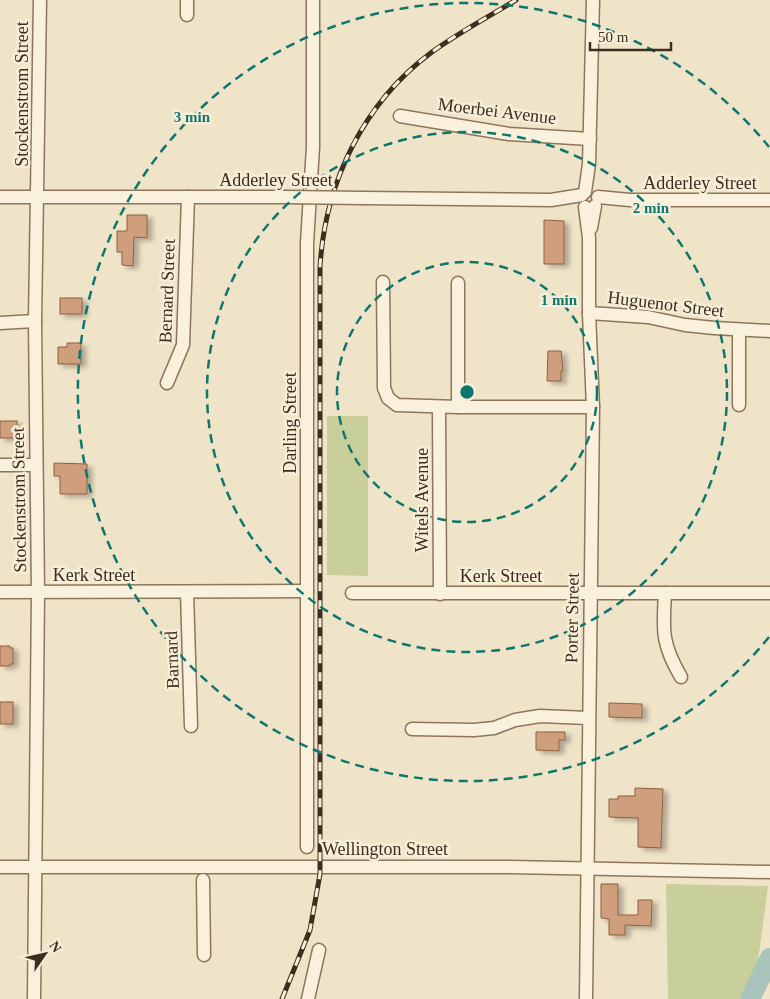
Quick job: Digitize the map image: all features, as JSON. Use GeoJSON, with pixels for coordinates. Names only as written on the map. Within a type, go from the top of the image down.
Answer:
{"type":"FeatureCollection","features":[{"type":"Feature","properties":{"kind":"street","name":"Stockenstrom Street"},"geometry":{"type":"LineString","coordinates":[[34,999],[38,592],[35,321],[40,0]]}},
{"type":"Feature","properties":{"kind":"street"},"geometry":{"type":"LineString","coordinates":[[187,0],[187,15]]}},
{"type":"Feature","properties":{"kind":"street","name":"Darling Street"},"geometry":{"type":"LineString","coordinates":[[307,847],[307,243],[313,146],[313,0]]}},
{"type":"Feature","properties":{"kind":"street","name":"Porter Street"},"geometry":{"type":"LineString","coordinates":[[586,999],[589,593],[593,406],[589,313],[589,164],[593,0]]}},
{"type":"Feature","properties":{"kind":"street","name":"Moerbei Avenue"},"geometry":{"type":"LineString","coordinates":[[400,116],[509,134],[590,139]]}},
{"type":"Feature","properties":{"kind":"street","name":"Adderley Street"},"geometry":{"type":"LineString","coordinates":[[0,197],[770,200]]}},
{"type":"Feature","properties":{"kind":"street","name":"Bernard Street"},"geometry":{"type":"LineString","coordinates":[[167,383],[183,346],[188,197]]}},
{"type":"Feature","properties":{"kind":"street"},"geometry":{"type":"LineString","coordinates":[[383,282],[384,388],[388,398],[397,405],[439,407],[593,406]]}},
{"type":"Feature","properties":{"kind":"street"},"geometry":{"type":"LineString","coordinates":[[458,283],[458,407]]}},
{"type":"Feature","properties":{"kind":"street","name":"Huguenot Street"},"geometry":{"type":"LineString","coordinates":[[589,313],[648,317],[685,325],[770,331]]}},
{"type":"Feature","properties":{"kind":"street"},"geometry":{"type":"LineString","coordinates":[[0,323],[35,321]]}},
{"type":"Feature","properties":{"kind":"street","name":"Huguenot Street"},"geometry":{"type":"LineString","coordinates":[[739,330],[739,405]]}},
{"type":"Feature","properties":{"kind":"street","name":"Witels Avenue"},"geometry":{"type":"LineString","coordinates":[[439,407],[440,594]]}},
{"type":"Feature","properties":{"kind":"street"},"geometry":{"type":"LineString","coordinates":[[0,465],[36,465]]}},
{"type":"Feature","properties":{"kind":"street","name":"Kerk Street"},"geometry":{"type":"LineString","coordinates":[[0,592],[307,591]]}},
{"type":"Feature","properties":{"kind":"street","name":"Barnard"},"geometry":{"type":"LineString","coordinates":[[187,592],[191,726]]}},
{"type":"Feature","properties":{"kind":"street","name":"Kerk Street"},"geometry":{"type":"LineString","coordinates":[[352,593],[770,593]]}},
{"type":"Feature","properties":{"kind":"street"},"geometry":{"type":"LineString","coordinates":[[665,593],[663,634],[672,661],[681,677]]}},
{"type":"Feature","properties":{"kind":"street"},"geometry":{"type":"LineString","coordinates":[[412,729],[474,730],[494,728],[515,720],[540,716],[588,718]]}},
{"type":"Feature","properties":{"kind":"street","name":"Wellington Street"},"geometry":{"type":"LineString","coordinates":[[0,867],[294,866],[588,868],[770,872]]}},
{"type":"Feature","properties":{"kind":"street"},"geometry":{"type":"LineString","coordinates":[[203,880],[204,955]]}},
{"type":"Feature","properties":{"kind":"street"},"geometry":{"type":"LineString","coordinates":[[308,999],[319,950]]}},
{"type":"Feature","properties":{"kind":"green space"},"geometry":{"type":"Polygon","coordinates":[[[327,416],[368,416],[368,576],[327,575],[327,416]]]}},
{"type":"Feature","properties":{"kind":"green space"},"geometry":{"type":"Polygon","coordinates":[[[666,884],[768,886],[753,999],[668,999],[666,884]]]}},
{"type":"Feature","properties":{"kind":"building"},"geometry":{"type":"Polygon","coordinates":[[[127,215],[147,215],[147,238],[134,237],[133,266],[122,265],[122,252],[117,252],[117,231],[127,231],[127,215]]]}},
{"type":"Feature","properties":{"kind":"building"},"geometry":{"type":"Polygon","coordinates":[[[544,220],[564,221],[564,264],[544,264],[544,220]]]}},
{"type":"Feature","properties":{"kind":"building"},"geometry":{"type":"Polygon","coordinates":[[[60,298],[82,298],[82,314],[60,314],[60,298]]]}},
{"type":"Feature","properties":{"kind":"building"},"geometry":{"type":"Polygon","coordinates":[[[67,343],[81,343],[81,364],[58,364],[58,347],[67,347],[67,343]]]}},
{"type":"Feature","properties":{"kind":"building"},"geometry":{"type":"Polygon","coordinates":[[[548,351],[561,351],[563,371],[561,371],[561,381],[547,381],[548,351]]]}},
{"type":"Feature","properties":{"kind":"building"},"geometry":{"type":"Polygon","coordinates":[[[0,421],[17,421],[17,438],[0,438],[0,421]]]}},
{"type":"Feature","properties":{"kind":"building"},"geometry":{"type":"Polygon","coordinates":[[[54,463],[87,464],[87,494],[60,494],[60,476],[54,476],[54,463]]]}},
{"type":"Feature","properties":{"kind":"building"},"geometry":{"type":"Polygon","coordinates":[[[0,646],[10,646],[10,648],[13,648],[13,664],[10,664],[10,666],[0,666],[0,646]]]}},
{"type":"Feature","properties":{"kind":"building"},"geometry":{"type":"Polygon","coordinates":[[[0,702],[13,702],[13,724],[0,724],[0,702]]]}},
{"type":"Feature","properties":{"kind":"building"},"geometry":{"type":"Polygon","coordinates":[[[609,703],[642,704],[642,718],[609,717],[609,703]]]}},
{"type":"Feature","properties":{"kind":"building"},"geometry":{"type":"Polygon","coordinates":[[[536,732],[565,732],[565,740],[559,740],[559,751],[536,750],[536,732]]]}},
{"type":"Feature","properties":{"kind":"building"},"geometry":{"type":"Polygon","coordinates":[[[635,788],[663,789],[661,848],[638,847],[638,818],[609,817],[609,799],[618,799],[618,796],[635,796],[635,788]]]}},
{"type":"Feature","properties":{"kind":"building"},"geometry":{"type":"Polygon","coordinates":[[[601,884],[618,884],[618,915],[638,915],[638,900],[652,900],[651,926],[625,925],[625,935],[609,935],[609,919],[601,918],[601,884]]]}},
{"type":"Feature","properties":{"kind":"waterway"},"geometry":{"type":"LineString","coordinates":[[750,999],[770,958]]}},
{"type":"Feature","properties":{"kind":"railway"},"geometry":{"type":"LineString","coordinates":[[282,999],[310,930],[320,874],[320,267],[323,236],[330,205],[339,176],[352,147],[386,95],[408,72],[432,52],[516,0]]}}]}
